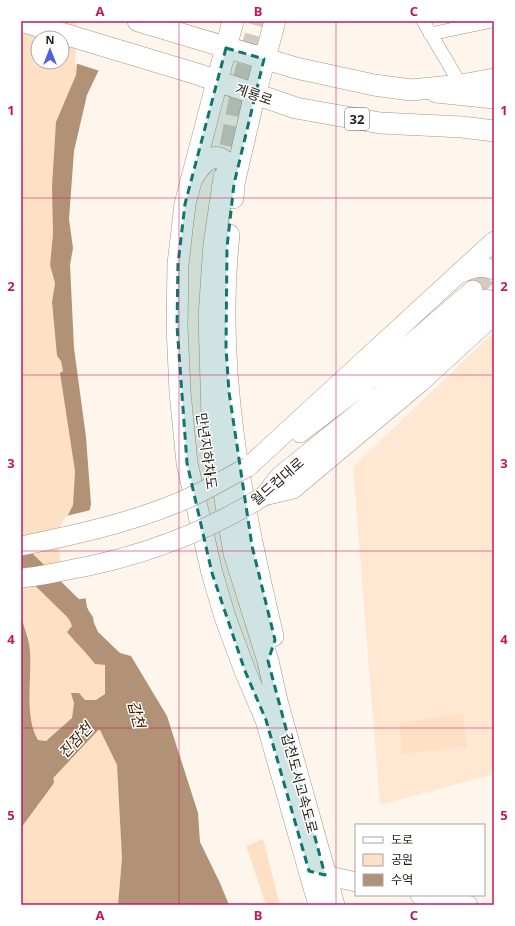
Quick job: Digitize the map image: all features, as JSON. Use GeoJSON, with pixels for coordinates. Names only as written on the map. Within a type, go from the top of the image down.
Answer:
{"type":"FeatureCollection","features":[{"type":"Feature","properties":{"kind":"main road","name":"계룡로"},"geometry":{"type":"LineString","coordinates":[[21,21],[197,74],[296,108],[380,123],[462,127],[494,131]]}},
{"type":"Feature","properties":{"kind":"main road"},"geometry":{"type":"LineString","coordinates":[[138,21],[304,70],[374,85],[411,90],[461,85],[494,79]]}},
{"type":"Feature","properties":{"kind":"main road"},"geometry":{"type":"LineString","coordinates":[[233,21],[216,45],[216,81],[185,204],[178,264],[177,326],[180,392],[187,462],[212,573],[220,602],[245,671],[266,720]]}},
{"type":"Feature","properties":{"kind":"main road"},"geometry":{"type":"LineString","coordinates":[[244,21],[243,55],[248,79],[255,95]]}},
{"type":"Feature","properties":{"kind":"main road"},"geometry":{"type":"LineString","coordinates":[[222,179],[255,95],[275,21]]}},
{"type":"Feature","properties":{"kind":"main road"},"geometry":{"type":"LineString","coordinates":[[190,182],[199,167],[205,161],[218,157],[226,161],[232,170],[222,179]]}},
{"type":"Feature","properties":{"kind":"main road","name":"만년지하차도"},"geometry":{"type":"LineString","coordinates":[[222,179],[214,244],[209,317],[212,416],[234,552],[268,661]]}},
{"type":"Feature","properties":{"kind":"main road","name":"만년지하차도"},"geometry":{"type":"LineString","coordinates":[[222,179],[202,234],[198,310],[201,418],[204,449],[226,555],[263,694],[266,720]]}},
{"type":"Feature","properties":{"kind":"main road","name":"갑천도시고속도로"},"geometry":{"type":"LineString","coordinates":[[268,661],[317,873],[319,905]]}},
{"type":"Feature","properties":{"kind":"main road","name":"갑천도시고속도로"},"geometry":{"type":"LineString","coordinates":[[266,720],[317,873],[334,905]]}},
{"type":"Feature","properties":{"kind":"street"},"geometry":{"type":"LineString","coordinates":[[423,21],[461,85]]}},
{"type":"Feature","properties":{"kind":"street"},"geometry":{"type":"LineString","coordinates":[[430,34],[492,21]]}},
{"type":"Feature","properties":{"kind":"street"},"geometry":{"type":"LineString","coordinates":[[411,90],[494,99]]}},
{"type":"Feature","properties":{"kind":"street"},"geometry":{"type":"LineString","coordinates":[[462,127],[494,141]]}},
{"type":"Feature","properties":{"kind":"street"},"geometry":{"type":"LineString","coordinates":[[248,467],[494,241]]}},
{"type":"Feature","properties":{"kind":"street"},"geometry":{"type":"LineString","coordinates":[[458,274],[478,267],[486,267],[494,270]]}},
{"type":"Feature","properties":{"kind":"street","name":"월드컵대로"},"geometry":{"type":"LineString","coordinates":[[21,546],[85,533],[142,516],[178,503],[271,456],[352,392],[488,307]]}},
{"type":"Feature","properties":{"kind":"street","name":"월드컵대로"},"geometry":{"type":"LineString","coordinates":[[21,578],[93,566],[153,548],[197,532],[239,512],[264,496],[293,489],[422,381],[488,307]]}},
{"type":"Feature","properties":{"kind":"street"},"geometry":{"type":"LineString","coordinates":[[317,873],[355,882]]}},
{"type":"Feature","properties":{"kind":"street"},"geometry":{"type":"LineString","coordinates":[[425,896],[468,905]]}},
{"type":"Feature","properties":{"kind":"highlighted area"},"geometry":{"type":"Polygon","coordinates":[[[226,48],[264,59],[234,184],[227,247],[226,348],[229,392],[252,546],[275,640],[268,661],[325,875],[309,871],[266,720],[245,671],[212,573],[187,463],[177,326],[178,264],[185,204],[226,48]]]}},
{"type":"Feature","properties":{"kind":"shaded area"},"geometry":{"type":"Polygon","coordinates":[[[494,332],[494,774],[380,805],[353,467],[494,332]]]}},
{"type":"Feature","properties":{"kind":"green space"},"geometry":{"type":"Polygon","coordinates":[[[28,21],[75,21],[79,23],[76,75],[67,97],[50,264],[55,283],[52,302],[57,356],[61,361],[63,371],[75,471],[73,505],[60,531],[70,617],[84,648],[95,664],[105,665],[105,694],[96,700],[85,700],[79,693],[74,703],[72,718],[46,741],[38,740],[31,720],[30,648],[21,616],[21,29],[28,21]]]}},
{"type":"Feature","properties":{"kind":"green space"},"geometry":{"type":"Polygon","coordinates":[[[463,714],[467,746],[403,754],[399,723],[463,714]]]}},
{"type":"Feature","properties":{"kind":"green space"},"geometry":{"type":"Polygon","coordinates":[[[92,728],[100,730],[117,765],[122,858],[118,905],[21,905],[21,828],[54,783],[51,753],[92,728]]]}},
{"type":"Feature","properties":{"kind":"green space"},"geometry":{"type":"Polygon","coordinates":[[[263,839],[280,905],[266,905],[246,846],[263,839]]]}},
{"type":"Feature","properties":{"kind":"water"},"geometry":{"type":"Polygon","coordinates":[[[122,21],[87,95],[74,151],[69,219],[73,248],[70,265],[74,348],[86,437],[91,504],[79,558],[87,607],[98,632],[120,653],[131,656],[167,716],[198,813],[200,842],[229,905],[118,905],[122,858],[117,765],[100,730],[92,728],[51,753],[54,783],[21,828],[21,616],[30,648],[30,709],[31,720],[38,740],[46,741],[72,718],[74,703],[71,693],[79,693],[85,700],[96,700],[105,694],[105,665],[95,664],[67,632],[72,626],[65,607],[60,531],[73,505],[75,471],[60,373],[63,371],[61,361],[57,356],[52,302],[55,283],[50,265],[53,234],[52,186],[56,122],[76,75],[78,53],[122,21]]]}},
{"type":"Feature","properties":{"kind":"pier"},"geometry":{"type":"Polygon","coordinates":[[[73,21],[124,21],[100,71],[75,63],[77,24],[73,21]]]}},
{"type":"Feature","properties":{"kind":"pier"},"geometry":{"type":"Polygon","coordinates":[[[91,510],[81,558],[87,598],[63,602],[58,530],[66,516],[91,510]]]}},
{"type":"Feature","properties":{"kind":"waterway","name":"갑천"},"geometry":{"type":"LineString","coordinates":[[21,557],[75,610],[83,621]]}},
{"type":"Feature","properties":{"kind":"waterway","name":"진잠천"},"geometry":{"type":"LineString","coordinates":[[21,797],[97,716]]}},
{"type":"Feature","properties":{"kind":"tunnel"},"geometry":{"type":"LineString","coordinates":[[224,177],[243,80],[259,21]]}},
{"type":"Feature","properties":{"kind":"tunnel"},"geometry":{"type":"LineString","coordinates":[[473,290],[494,269]]}}]}
